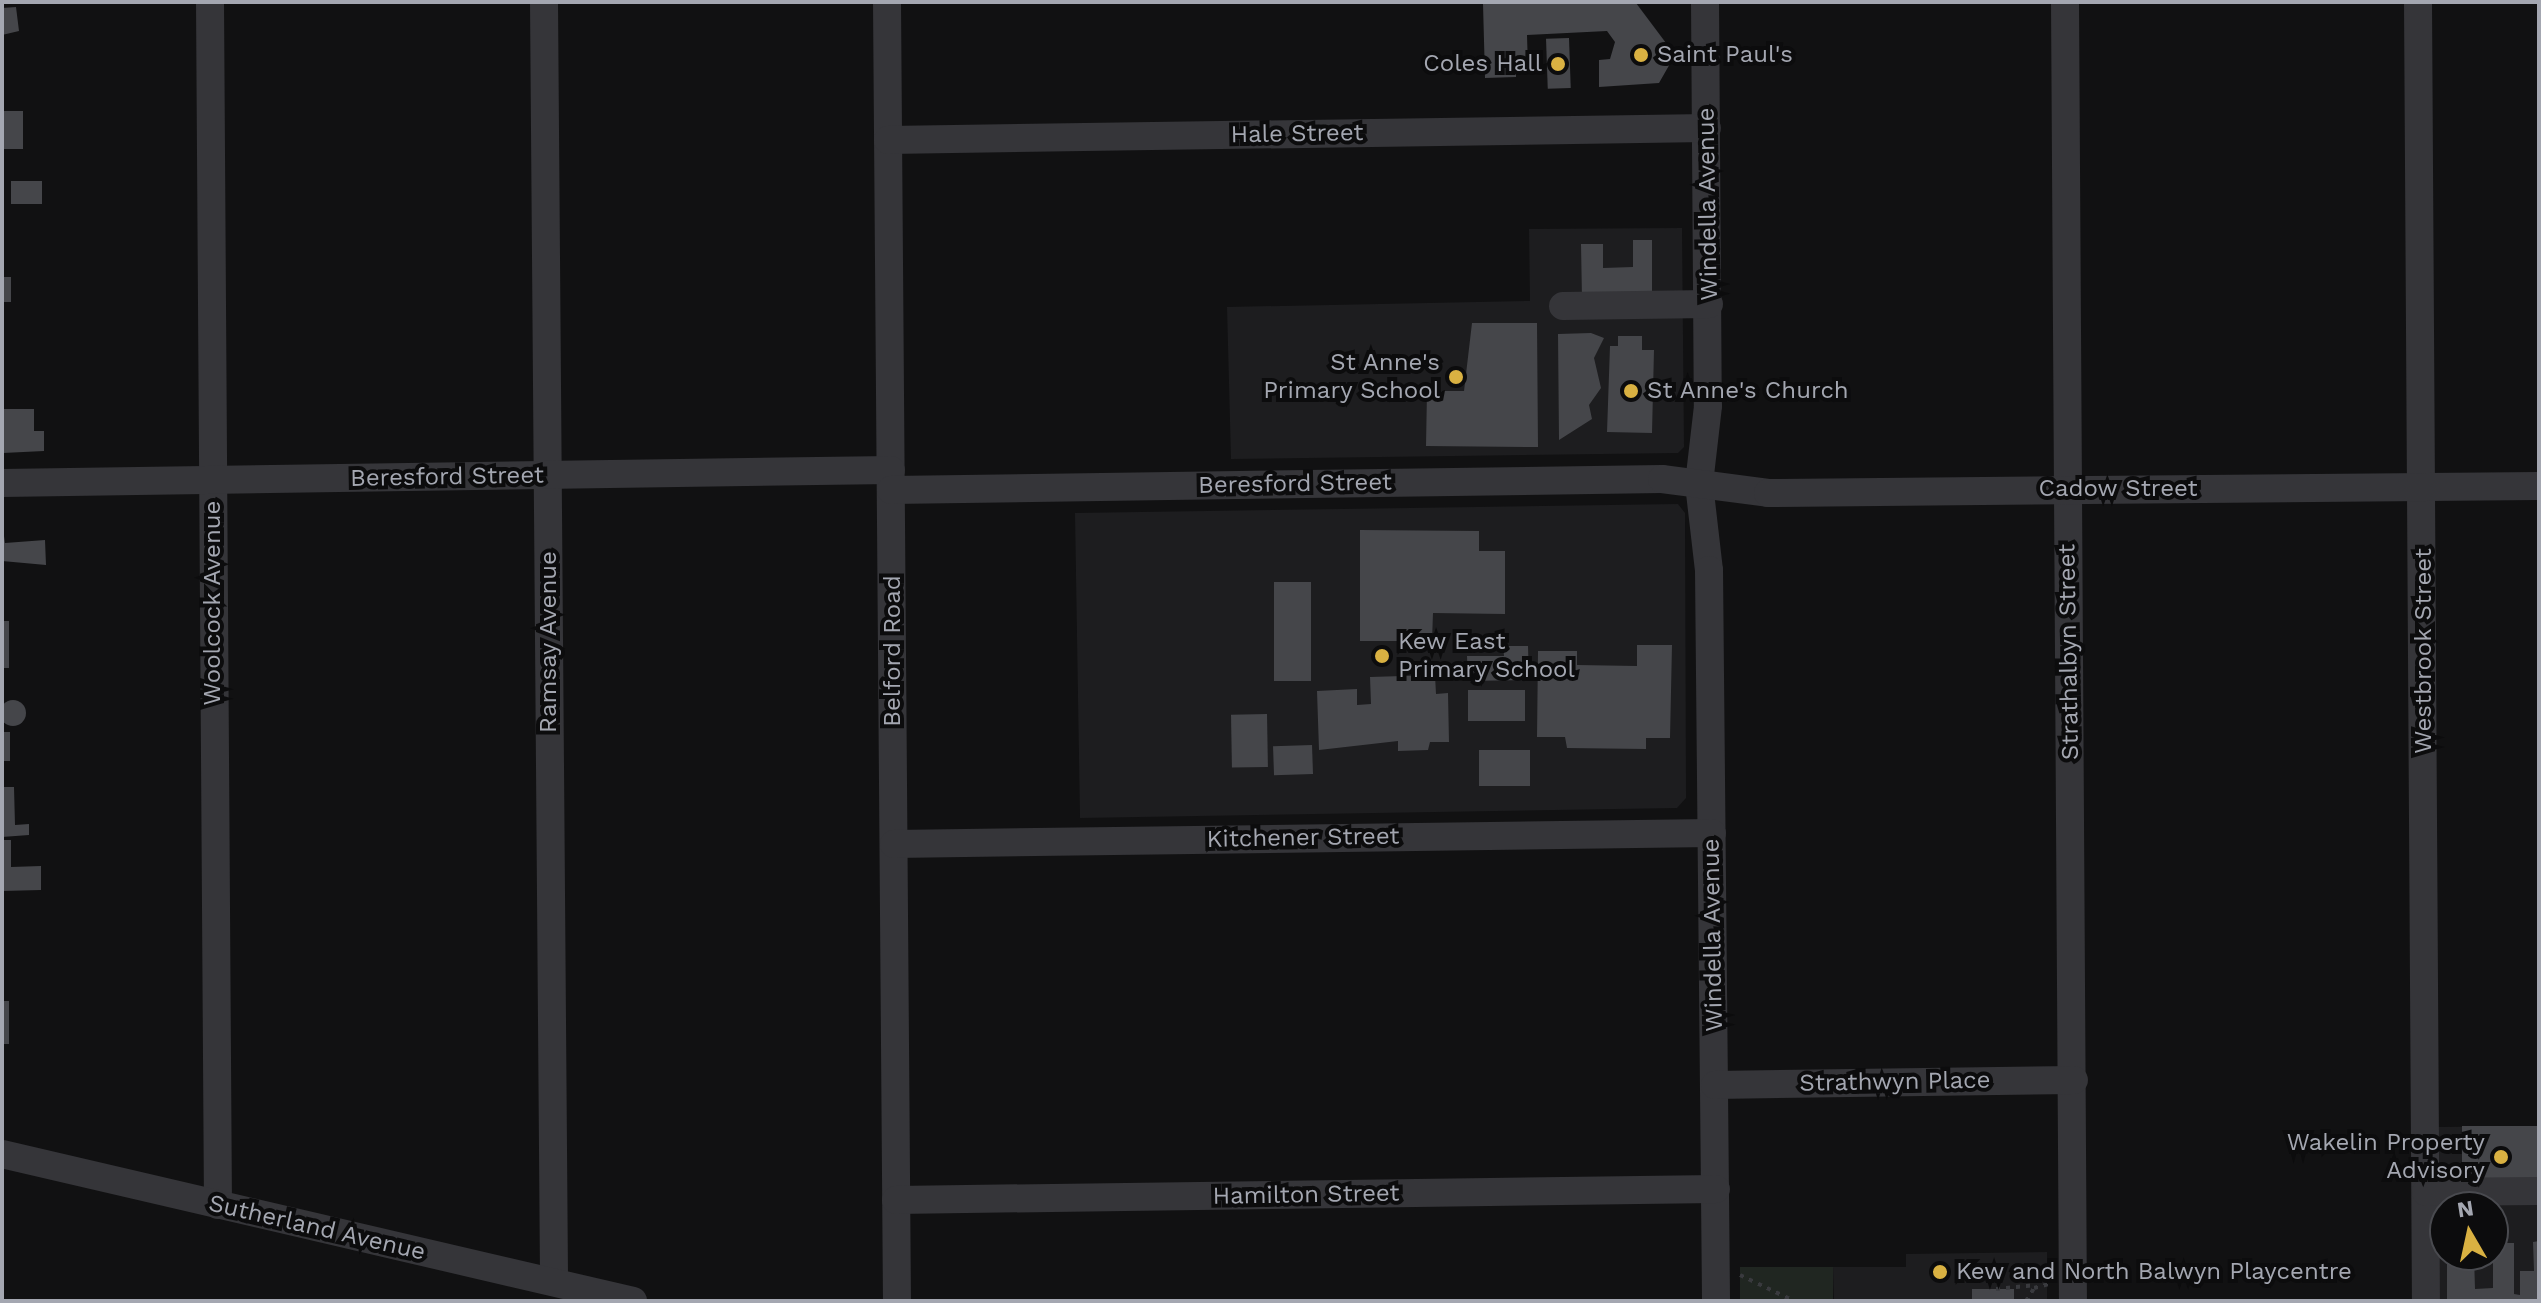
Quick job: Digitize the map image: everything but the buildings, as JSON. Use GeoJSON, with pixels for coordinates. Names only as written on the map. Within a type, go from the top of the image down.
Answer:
{"type":"FeatureCollection","features":[{"type":"Feature","properties":{"kind":"street","name":"Woolcock Avenue"},"geometry":{"type":"LineString","coordinates":[[210,2],[218,1205]]}},
{"type":"Feature","properties":{"kind":"street","name":"Ramsay Avenue"},"geometry":{"type":"LineString","coordinates":[[544,2],[554,1282]]}},
{"type":"Feature","properties":{"kind":"street","name":"Belford Road"},"geometry":{"type":"LineString","coordinates":[[887,2],[897,1301]]}},
{"type":"Feature","properties":{"kind":"street","name":"Windella Avenue"},"geometry":{"type":"LineString","coordinates":[[1705,2],[1716,1301]]}},
{"type":"Feature","properties":{"kind":"street","name":"Strathalbyn Street"},"geometry":{"type":"LineString","coordinates":[[2065,2],[2073,1301]]}},
{"type":"Feature","properties":{"kind":"street","name":"Westbrook Street"},"geometry":{"type":"LineString","coordinates":[[2418,2],[2426,1301]]}},
{"type":"Feature","properties":{"kind":"street","name":"Hale Street"},"geometry":{"type":"LineString","coordinates":[[888,140],[1707,128]]}},
{"type":"Feature","properties":{"kind":"street"},"geometry":{"type":"LineString","coordinates":[[1563,306],[1709,304]]}},
{"type":"Feature","properties":{"kind":"street","name":"Beresford Street"},"geometry":{"type":"LineString","coordinates":[[2,483],[547,475],[891,480],[1662,479],[1709,487]]}},
{"type":"Feature","properties":{"kind":"street","name":"Cadow Street"},"geometry":{"type":"LineString","coordinates":[[1709,487],[2068,489],[2539,486]]}},
{"type":"Feature","properties":{"kind":"street","name":"Kitchener Street"},"geometry":{"type":"LineString","coordinates":[[894,844],[1712,833]]}},
{"type":"Feature","properties":{"kind":"street","name":"Strathwyn Place"},"geometry":{"type":"LineString","coordinates":[[1715,1085],[2074,1080]]}},
{"type":"Feature","properties":{"kind":"street","name":"Sutherland Avenue"},"geometry":{"type":"LineString","coordinates":[[2,1154],[633,1301]]}},
{"type":"Feature","properties":{"kind":"street","name":"Hamilton Street"},"geometry":{"type":"LineString","coordinates":[[896,1200],[1716,1189]]}},
{"type":"Feature","properties":{"kind":"street"},"geometry":{"type":"LineString","coordinates":[[2426,1192],[2539,1191]]}},
{"type":"Feature","properties":{"kind":"path"},"geometry":{"type":"LineString","coordinates":[[1737,1275],[1756,1277],[1794,1301]]}},
{"type":"Feature","properties":{"kind":"path"},"geometry":{"type":"LineString","coordinates":[[1996,1289],[2050,1284]]}},
{"type":"Feature","properties":{"kind":"path"},"geometry":{"type":"LineString","coordinates":[[2026,1301],[2039,1285]]}},
{"type":"Feature","properties":{"kind":"shaded area","name":"St Anne's Primary School"},"geometry":{"type":"Polygon","coordinates":[[[1682,228],[1684,447],[1678,453],[1231,459],[1227,307],[1530,301],[1529,229],[1682,228]]]}},
{"type":"Feature","properties":{"kind":"shaded area","name":"Kew East Primary School"},"geometry":{"type":"Polygon","coordinates":[[[1678,504],[1685,513],[1686,798],[1677,808],[1080,818],[1075,513],[1678,504]]]}},
{"type":"Feature","properties":{"kind":"shaded area"},"geometry":{"type":"Polygon","coordinates":[[[2539,1126],[2539,1301],[2437,1301],[2437,1271],[2509,1271],[2509,1191],[2438,1191],[2438,1127],[2539,1126]]]}},
{"type":"Feature","properties":{"kind":"shaded area","name":"Kew and North Balwyn Playcentre"},"geometry":{"type":"Polygon","coordinates":[[[2047,1252],[2047,1301],[1834,1301],[1833,1267],[1906,1267],[1906,1254],[2047,1252]]]}},
{"type":"Feature","properties":{"kind":"shaded area"},"geometry":{"type":"Polygon","coordinates":[[[1740,1267],[1833,1267],[1833,1301],[1740,1301],[1740,1267]]]}},
{"type":"Feature","properties":{"kind":"place","name":"Saint Paul's"},"geometry":{"type":"Point","coordinates":[1641,55]}},
{"type":"Feature","properties":{"kind":"place","name":"Coles Hall"},"geometry":{"type":"Point","coordinates":[1558,64]}},
{"type":"Feature","properties":{"kind":"place","name":"St Anne's Primary School"},"geometry":{"type":"Point","coordinates":[1456,377]}},
{"type":"Feature","properties":{"kind":"place","name":"St Anne's Church"},"geometry":{"type":"Point","coordinates":[1631,391]}},
{"type":"Feature","properties":{"kind":"place","name":"Kew East Primary School"},"geometry":{"type":"Point","coordinates":[1382,656]}},
{"type":"Feature","properties":{"kind":"place","name":"Wakelin Property Advisory"},"geometry":{"type":"Point","coordinates":[2501,1157]}},
{"type":"Feature","properties":{"kind":"place","name":"Kew and North Balwyn Playcentre"},"geometry":{"type":"Point","coordinates":[1940,1272]}}]}
